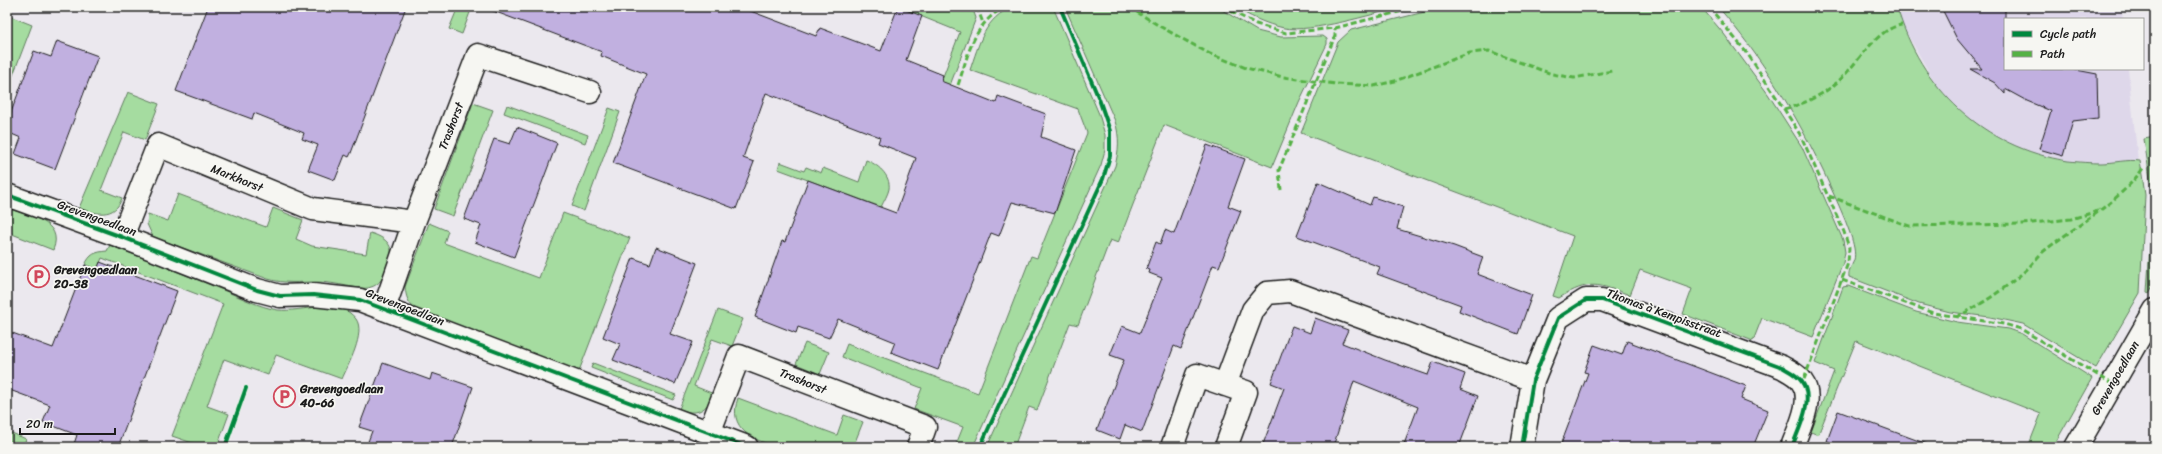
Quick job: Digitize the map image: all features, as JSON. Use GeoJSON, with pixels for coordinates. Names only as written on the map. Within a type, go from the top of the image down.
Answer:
{"type":"FeatureCollection","features":[{"type":"Feature","properties":{"kind":"street","name":"Trashorst"},"geometry":{"type":"LineString","coordinates":[[384,309],[414,222],[478,54],[590,92]]}},
{"type":"Feature","properties":{"kind":"street","name":"Markhorst"},"geometry":{"type":"LineString","coordinates":[[122,237],[158,145],[313,209],[414,222]]}},
{"type":"Feature","properties":{"kind":"street","name":"Grevengoedlaan"},"geometry":{"type":"LineString","coordinates":[[7,195],[122,237],[257,290],[280,296],[340,296],[360,300],[746,447]]}},
{"type":"Feature","properties":{"kind":"street"},"geometry":{"type":"LineString","coordinates":[[1225,385],[1253,310],[1267,293],[1290,291],[1533,380]]}},
{"type":"Feature","properties":{"kind":"street","name":"Thomas à Kempisstraat"},"geometry":{"type":"LineString","coordinates":[[1522,447],[1533,380],[1558,318],[1586,300],[1602,300],[1782,367],[1793,374],[1803,382],[1806,395],[1805,410],[1792,447]]}},
{"type":"Feature","properties":{"kind":"street","name":"Grevengoedlaan"},"geometry":{"type":"LineString","coordinates":[[2076,447],[2155,310]]}},
{"type":"Feature","properties":{"kind":"street","name":"Trashorst"},"geometry":{"type":"LineString","coordinates":[[709,433],[739,356],[925,427],[918,447]]}},
{"type":"Feature","properties":{"kind":"street"},"geometry":{"type":"LineString","coordinates":[[1172,447],[1197,375],[1246,392],[1226,447]]}},
{"type":"Feature","properties":{"kind":"shaded area"},"geometry":{"type":"Polygon","coordinates":[[[1897,7],[2121,7],[2123,18],[2004,18],[2004,70],[2128,70],[2138,161],[2100,163],[2068,161],[2037,154],[2014,146],[1985,130],[1957,109],[1938,88],[1902,25],[1897,7]]]}},
{"type":"Feature","properties":{"kind":"green space"},"geometry":{"type":"Polygon","coordinates":[[[458,7],[472,7],[462,34],[449,29],[458,7]]]}},
{"type":"Feature","properties":{"kind":"green space"},"geometry":{"type":"Polygon","coordinates":[[[898,7],[972,7],[976,18],[935,124],[926,121],[960,32],[898,7]]]}},
{"type":"Feature","properties":{"kind":"green space"},"geometry":{"type":"Polygon","coordinates":[[[1013,7],[1053,7],[1099,114],[1105,135],[1105,150],[1101,165],[973,447],[955,447],[963,427],[914,409],[922,388],[842,357],[847,344],[978,393],[1031,256],[1037,258],[1087,133],[1078,109],[970,70],[980,41],[989,24],[1003,12],[1013,7]]]}},
{"type":"Feature","properties":{"kind":"green space"},"geometry":{"type":"Polygon","coordinates":[[[1065,7],[1217,7],[1257,31],[1281,37],[1323,36],[1327,39],[1327,44],[1299,102],[1272,167],[1164,125],[1118,243],[1110,240],[1078,325],[1070,323],[1037,410],[1029,407],[1014,447],[987,447],[1115,166],[1117,155],[1118,138],[1115,121],[1065,7]]]}},
{"type":"Feature","properties":{"kind":"green space"},"geometry":{"type":"Polygon","coordinates":[[[1233,7],[1401,7],[1342,22],[1296,29],[1284,28],[1270,24],[1233,7]]]}},
{"type":"Feature","properties":{"kind":"green space"},"geometry":{"type":"Polygon","coordinates":[[[1445,7],[1701,7],[1724,34],[1768,94],[1802,147],[1843,240],[1845,252],[1843,263],[1813,337],[1762,318],[1753,341],[1683,314],[1692,289],[1640,270],[1630,295],[1610,288],[1594,285],[1579,288],[1559,298],[1553,296],[1573,236],[1301,133],[1338,42],[1351,30],[1445,7]]]}},
{"type":"Feature","properties":{"kind":"green space"},"geometry":{"type":"Polygon","coordinates":[[[1718,7],[1897,7],[1908,36],[1922,63],[1939,88],[1960,110],[1983,128],[2009,143],[2037,154],[2068,161],[2101,163],[2131,160],[2140,161],[2145,195],[2140,293],[2096,368],[2023,324],[1990,317],[1950,312],[1919,304],[1849,277],[1855,257],[1851,236],[1814,152],[1790,108],[1764,66],[1718,7]]]}},
{"type":"Feature","properties":{"kind":"green space"},"geometry":{"type":"Polygon","coordinates":[[[7,15],[32,25],[7,91],[7,15]]]}},
{"type":"Feature","properties":{"kind":"green space"},"geometry":{"type":"Polygon","coordinates":[[[128,92],[159,104],[145,140],[124,132],[101,190],[122,198],[119,205],[110,212],[98,213],[79,208],[128,92]]]}},
{"type":"Feature","properties":{"kind":"green space"},"geometry":{"type":"Polygon","coordinates":[[[473,103],[493,110],[453,216],[434,209],[473,103]]]}},
{"type":"Feature","properties":{"kind":"green space"},"geometry":{"type":"Polygon","coordinates":[[[507,105],[588,135],[585,143],[504,113],[507,105]]]}},
{"type":"Feature","properties":{"kind":"green space"},"geometry":{"type":"Polygon","coordinates":[[[609,108],[620,112],[584,211],[572,206],[609,108]]]}},
{"type":"Feature","properties":{"kind":"green space"},"geometry":{"type":"Polygon","coordinates":[[[2155,137],[2155,282],[2149,293],[2147,292],[2153,199],[2144,139],[2155,137]]]}},
{"type":"Feature","properties":{"kind":"green space"},"geometry":{"type":"Polygon","coordinates":[[[866,160],[879,167],[888,179],[889,189],[881,207],[778,169],[780,162],[804,171],[806,167],[821,173],[823,168],[859,182],[866,160]]]}},
{"type":"Feature","properties":{"kind":"green space"},"geometry":{"type":"Polygon","coordinates":[[[178,194],[266,227],[273,208],[303,220],[296,239],[312,246],[366,254],[370,233],[377,235],[383,238],[390,246],[390,262],[381,280],[374,286],[368,288],[359,288],[324,282],[274,281],[153,237],[147,224],[148,214],[168,221],[178,194]]]}},
{"type":"Feature","properties":{"kind":"green space"},"geometry":{"type":"Polygon","coordinates":[[[7,208],[34,217],[49,226],[54,232],[55,240],[53,250],[7,232],[7,208]]]}},
{"type":"Feature","properties":{"kind":"green space"},"geometry":{"type":"Polygon","coordinates":[[[563,213],[630,238],[579,371],[416,310],[409,302],[405,287],[429,223],[448,231],[444,243],[539,278],[563,213]]]}},
{"type":"Feature","properties":{"kind":"green space"},"geometry":{"type":"Polygon","coordinates":[[[110,245],[264,307],[278,310],[288,310],[330,307],[340,308],[349,312],[356,319],[359,325],[359,332],[352,358],[342,379],[276,355],[268,375],[224,359],[207,406],[229,414],[217,447],[204,447],[172,436],[223,304],[102,258],[97,270],[85,265],[91,256],[99,252],[107,251],[110,245]]]}},
{"type":"Feature","properties":{"kind":"green space"},"geometry":{"type":"Polygon","coordinates":[[[1848,286],[1916,312],[1957,322],[2008,329],[2022,334],[2092,378],[2053,447],[2028,447],[2041,414],[1856,341],[1818,435],[1811,432],[1834,371],[1815,363],[1843,287],[1848,286]]]}},
{"type":"Feature","properties":{"kind":"green space"},"geometry":{"type":"Polygon","coordinates":[[[718,310],[743,319],[732,346],[712,339],[694,386],[714,394],[704,408],[696,412],[679,409],[718,310]]]}},
{"type":"Feature","properties":{"kind":"green space"},"geometry":{"type":"Polygon","coordinates":[[[805,343],[829,352],[820,374],[796,364],[805,343]]]}},
{"type":"Feature","properties":{"kind":"green space"},"geometry":{"type":"Polygon","coordinates":[[[593,363],[676,395],[673,400],[591,368],[593,363]]]}},
{"type":"Feature","properties":{"kind":"green space"},"geometry":{"type":"Polygon","coordinates":[[[738,398],[837,435],[844,415],[863,422],[855,442],[869,447],[786,448],[760,441],[745,432],[739,426],[736,418],[738,398]]]}},
{"type":"Feature","properties":{"kind":"green space"},"geometry":{"type":"Polygon","coordinates":[[[7,431],[26,439],[24,444],[32,447],[7,447],[7,431]]]}},
{"type":"Feature","properties":{"kind":"building"},"geometry":{"type":"Polygon","coordinates":[[[208,7],[406,7],[351,153],[349,157],[345,155],[335,180],[308,170],[318,145],[302,139],[304,133],[254,113],[252,119],[176,91],[208,7]]]}},
{"type":"Feature","properties":{"kind":"building"},"geometry":{"type":"Polygon","coordinates":[[[489,7],[740,7],[816,36],[820,28],[881,51],[898,7],[922,16],[906,60],[943,75],[941,81],[996,103],[998,96],[1046,114],[1041,137],[1076,150],[1055,213],[1012,202],[999,236],[991,233],[938,370],[891,352],[895,342],[838,319],[829,338],[798,327],[796,333],[755,317],[782,241],[785,242],[808,180],[896,213],[916,158],[878,143],[880,137],[766,93],[743,158],[754,162],[736,209],[613,163],[646,74],[601,56],[602,52],[488,9],[489,7]]]}},
{"type":"Feature","properties":{"kind":"building"},"geometry":{"type":"Polygon","coordinates":[[[1941,7],[2005,7],[2004,70],[2076,70],[2097,74],[2098,118],[2073,121],[2063,156],[2039,149],[2051,111],[2027,101],[2005,89],[2005,94],[1995,83],[1970,69],[1982,69],[1957,39],[1941,7]]]}},
{"type":"Feature","properties":{"kind":"building"},"geometry":{"type":"Polygon","coordinates":[[[57,41],[98,56],[55,169],[15,154],[21,138],[7,132],[7,123],[34,51],[51,57],[57,41]]]}},
{"type":"Feature","properties":{"kind":"building"},"geometry":{"type":"Polygon","coordinates":[[[517,127],[557,143],[514,257],[475,242],[481,225],[464,219],[494,139],[510,144],[517,127]]]}},
{"type":"Feature","properties":{"kind":"building"},"geometry":{"type":"Polygon","coordinates":[[[1207,145],[1245,159],[1228,206],[1241,211],[1219,267],[1213,265],[1181,349],[1174,346],[1142,432],[1125,425],[1120,439],[1097,430],[1124,360],[1110,355],[1122,326],[1140,333],[1162,278],[1149,273],[1150,270],[1146,269],[1156,242],[1160,244],[1165,230],[1174,234],[1207,145]]]}},
{"type":"Feature","properties":{"kind":"building"},"geometry":{"type":"Polygon","coordinates":[[[1318,182],[1370,205],[1373,197],[1403,207],[1397,229],[1454,246],[1483,257],[1477,274],[1532,295],[1518,334],[1459,311],[1461,305],[1377,274],[1380,267],[1297,236],[1318,182]]]}},
{"type":"Feature","properties":{"kind":"building"},"geometry":{"type":"Polygon","coordinates":[[[656,247],[697,263],[670,334],[693,342],[675,384],[613,360],[620,344],[603,337],[633,258],[650,264],[656,247]]]}},
{"type":"Feature","properties":{"kind":"building"},"geometry":{"type":"Polygon","coordinates":[[[100,262],[177,291],[118,447],[73,447],[77,435],[43,422],[50,405],[7,389],[7,331],[53,348],[85,265],[97,270],[100,262]]]}},
{"type":"Feature","properties":{"kind":"building"},"geometry":{"type":"Polygon","coordinates":[[[1315,318],[1348,330],[1342,343],[1385,360],[1428,375],[1433,362],[1465,374],[1460,389],[1478,396],[1459,447],[1403,447],[1418,407],[1354,381],[1333,447],[1262,447],[1284,388],[1271,383],[1292,326],[1310,333],[1315,318]]]}},
{"type":"Feature","properties":{"kind":"building"},"geometry":{"type":"Polygon","coordinates":[[[1627,341],[1746,386],[1741,399],[1768,410],[1753,447],[1560,447],[1588,373],[1584,372],[1594,345],[1622,355],[1627,341]]]}},
{"type":"Feature","properties":{"kind":"building"},"geometry":{"type":"Polygon","coordinates":[[[383,363],[430,380],[432,373],[473,387],[452,447],[366,447],[372,431],[359,427],[383,363]]]}},
{"type":"Feature","properties":{"kind":"building"},"geometry":{"type":"Polygon","coordinates":[[[1838,411],[1927,444],[1926,447],[1844,447],[1827,441],[1838,411]]]}},
{"type":"Feature","properties":{"kind":"marked path"},"geometry":{"type":"LineString","coordinates":[[977,7],[983,23]]}},
{"type":"Feature","properties":{"kind":"marked path"},"geometry":{"type":"LineString","coordinates":[[958,85],[969,51],[978,32],[993,14],[1004,7]]}},
{"type":"Feature","properties":{"kind":"marked path"},"geometry":{"type":"LineString","coordinates":[[1129,7],[1161,27],[1210,54],[1246,68],[1283,77],[1336,84],[1374,86],[1395,81],[1470,53],[1489,51],[1552,74],[1574,78],[1612,71]]}},
{"type":"Feature","properties":{"kind":"marked path"},"geometry":{"type":"LineString","coordinates":[[1223,7],[1256,24],[1286,33],[1335,28],[1418,7]]}},
{"type":"Feature","properties":{"kind":"marked path"},"geometry":{"type":"LineString","coordinates":[[1709,7],[1747,53],[1801,136],[1844,232],[1849,248],[1848,263],[1803,382]]}},
{"type":"Feature","properties":{"kind":"marked path"},"geometry":{"type":"LineString","coordinates":[[1784,109],[1798,105],[1823,93],[1842,78],[1874,41],[1883,33],[1902,25]]}},
{"type":"Feature","properties":{"kind":"marked path"},"geometry":{"type":"LineString","coordinates":[[1281,190],[1279,170],[1335,36],[1335,28]]}},
{"type":"Feature","properties":{"kind":"marked path"},"geometry":{"type":"LineString","coordinates":[[1956,317],[1984,302],[2028,269],[2044,251],[2123,192],[2144,167]]}},
{"type":"Feature","properties":{"kind":"marked path"},"geometry":{"type":"LineString","coordinates":[[1829,196],[1909,226],[2023,224],[2071,219],[2098,211]]}},
{"type":"Feature","properties":{"kind":"marked path"},"geometry":{"type":"LineString","coordinates":[[1842,280],[1933,313],[2004,324],[2021,329],[2111,383]]}},
{"type":"Feature","properties":{"kind":"cycle path"},"geometry":{"type":"LineString","coordinates":[[980,447],[1103,179],[1110,156],[1110,131],[1099,99],[1060,7]]}},
{"type":"Feature","properties":{"kind":"cycle path"},"geometry":{"type":"LineString","coordinates":[[7,195],[122,237],[257,290],[280,296],[313,295],[360,300],[747,447]]}},
{"type":"Feature","properties":{"kind":"cycle path"},"geometry":{"type":"LineString","coordinates":[[1522,447],[1533,380],[1558,318],[1586,300],[1602,300],[1782,367],[1796,375],[1806,389],[1807,397],[1804,414],[1792,447]]}},
{"type":"Feature","properties":{"kind":"cycle path"},"geometry":{"type":"LineString","coordinates":[[225,447],[246,388]]}},
{"type":"Feature","properties":{"kind":"place","name":"Grevengoedlaan 20-38"},"geometry":{"type":"Point","coordinates":[39,277]}},
{"type":"Feature","properties":{"kind":"place","name":"Grevengoedlaan 40-66"},"geometry":{"type":"Point","coordinates":[285,396]}}]}
